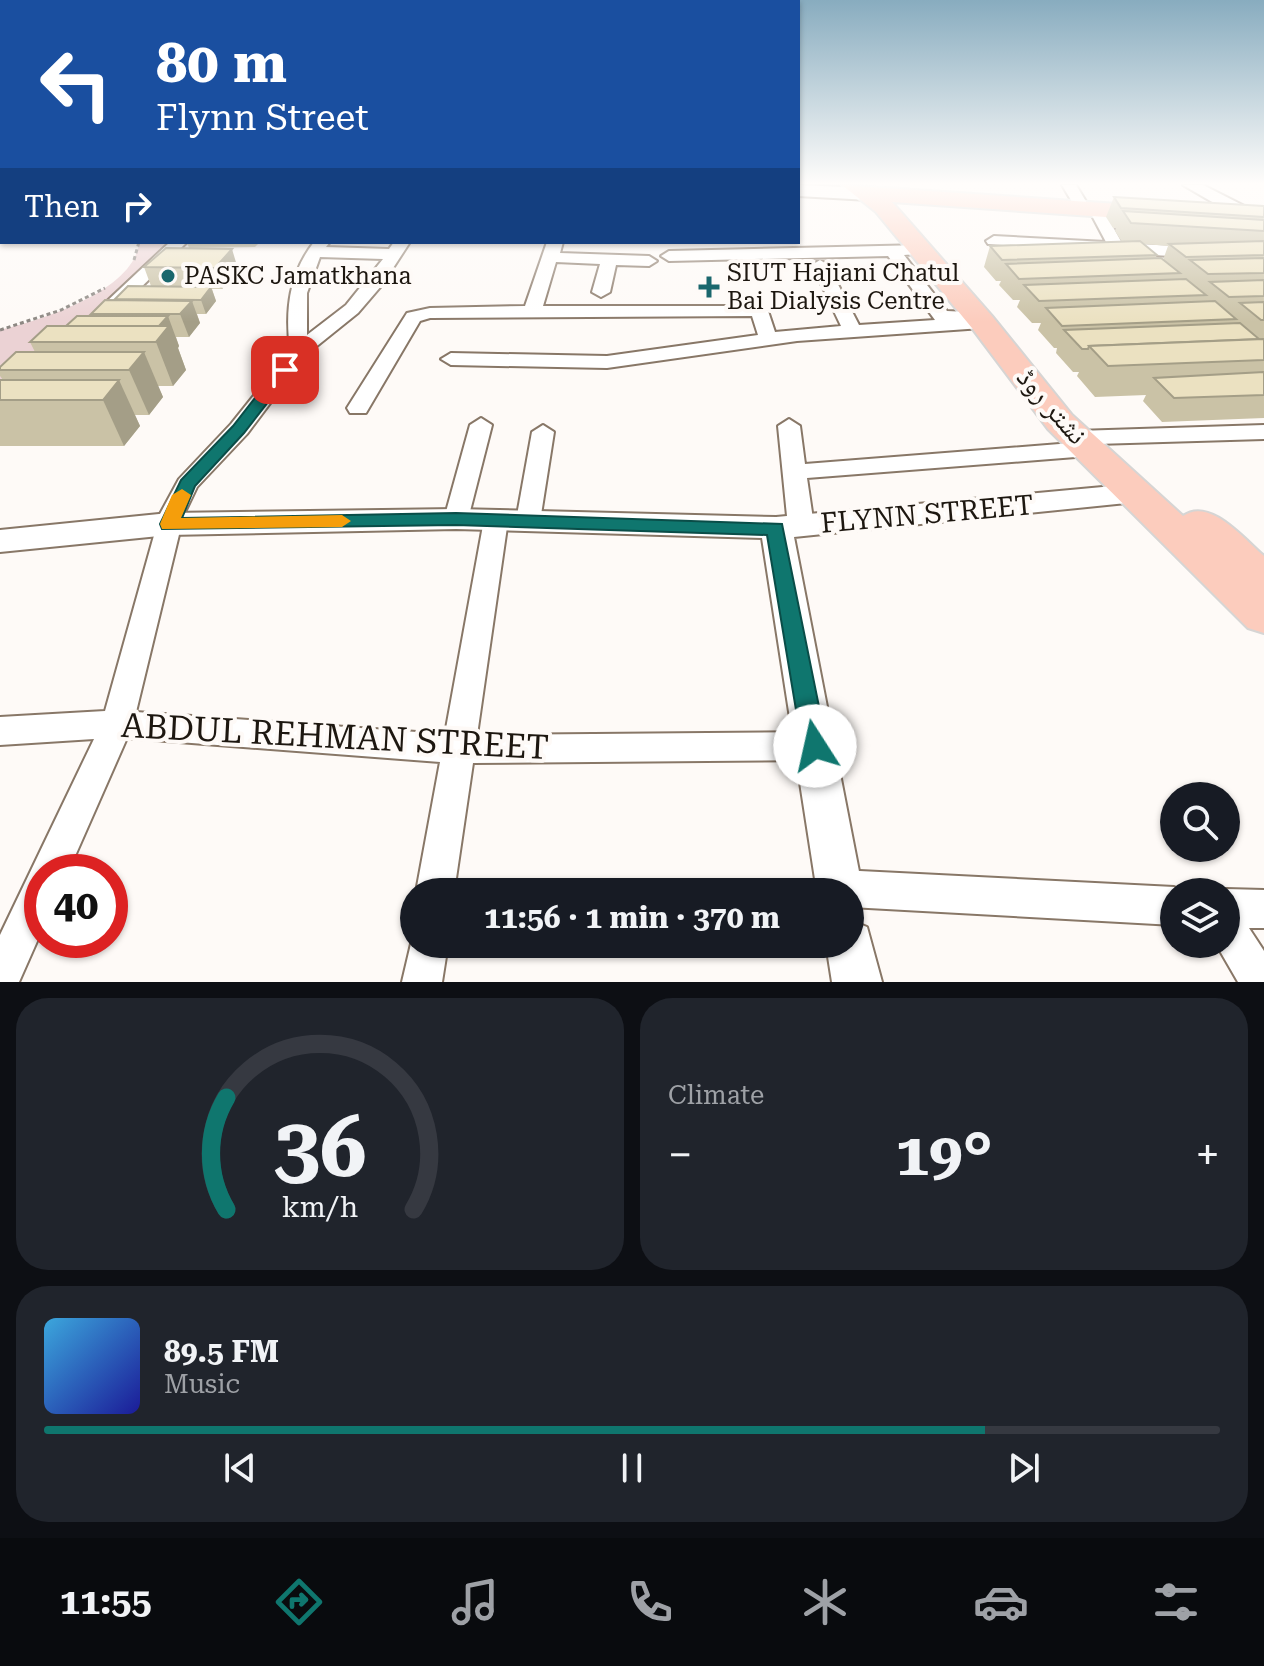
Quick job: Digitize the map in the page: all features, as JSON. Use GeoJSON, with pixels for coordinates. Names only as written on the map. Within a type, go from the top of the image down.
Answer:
{"type":"FeatureCollection","features":[{"type":"Feature","properties":{"kind":"main road","name":"نشتر روڈ"},"geometry":{"type":"LineString","coordinates":[[895,231],[908,251],[979,318],[1060,422],[1264,579]]}},
{"type":"Feature","properties":{"kind":"main road","name":"نشتر روڈ"},"geometry":{"type":"LineString","coordinates":[[905,231],[1135,494],[1264,616]]}},
{"type":"Feature","properties":{"kind":"street"},"geometry":{"type":"LineString","coordinates":[[1105,231],[1117,248],[1141,267]]}},
{"type":"Feature","properties":{"kind":"street"},"geometry":{"type":"LineString","coordinates":[[994,241],[1264,256]]}},
{"type":"Feature","properties":{"kind":"street"},"geometry":{"type":"LineString","coordinates":[[99,318],[177,244]]}},
{"type":"Feature","properties":{"kind":"street"},"geometry":{"type":"LineString","coordinates":[[300,350],[297,296],[307,259],[318,247],[398,248]]}},
{"type":"Feature","properties":{"kind":"street"},"geometry":{"type":"LineString","coordinates":[[57,854],[117,724],[169,524],[187,484],[239,429],[300,350],[352,309],[398,248]]}},
{"type":"Feature","properties":{"kind":"street"},"geometry":{"type":"LineString","coordinates":[[532,311],[552,250],[609,259],[649,261]]}},
{"type":"Feature","properties":{"kind":"street"},"geometry":{"type":"LineString","coordinates":[[669,256],[908,251]]}},
{"type":"Feature","properties":{"kind":"street"},"geometry":{"type":"LineString","coordinates":[[601,292],[609,259]]}},
{"type":"Feature","properties":{"kind":"street"},"geometry":{"type":"LineString","coordinates":[[820,265],[853,331]]}},
{"type":"Feature","properties":{"kind":"street"},"geometry":{"type":"LineString","coordinates":[[358,408],[413,317],[430,313],[759,311],[768,338]]}},
{"type":"Feature","properties":{"kind":"street"},"geometry":{"type":"LineString","coordinates":[[451,359],[607,362],[768,338],[979,318]]}},
{"type":"Feature","properties":{"kind":"street"},"geometry":{"type":"LineString","coordinates":[[456,519],[481,425]]}},
{"type":"Feature","properties":{"kind":"street"},"geometry":{"type":"LineString","coordinates":[[789,426],[795,472],[788,527],[815,746],[838,878]]}},
{"type":"Feature","properties":{"kind":"street"},"geometry":{"type":"LineString","coordinates":[[528,521],[543,432]]}},
{"type":"Feature","properties":{"kind":"street"},"geometry":{"type":"LineString","coordinates":[[795,472],[1088,442],[1264,432]]}},
{"type":"Feature","properties":{"kind":"street","name":"FLYNN STREET"},"geometry":{"type":"LineString","coordinates":[[0,541],[169,524],[456,519],[788,527],[1135,494]]}},
{"type":"Feature","properties":{"kind":"street"},"geometry":{"type":"LineString","coordinates":[[437,878],[496,520]]}},
{"type":"Feature","properties":{"kind":"street","name":"ABDUL REHMAN STREET"},"geometry":{"type":"LineString","coordinates":[[0,731],[117,724],[457,749],[815,746]]}},
{"type":"Feature","properties":{"kind":"street"},"geometry":{"type":"LineString","coordinates":[[864,891],[1160,905]]}},
{"type":"Feature","properties":{"kind":"street"},"geometry":{"type":"LineString","coordinates":[[1240,908],[1264,909]]}},
{"type":"Feature","properties":{"kind":"street"},"geometry":{"type":"LineString","coordinates":[[0,979],[24,926]]}},
{"type":"Feature","properties":{"kind":"street"},"geometry":{"type":"LineString","coordinates":[[1240,948],[1260,982]]}},
{"type":"Feature","properties":{"kind":"street"},"geometry":{"type":"LineString","coordinates":[[422,982],[426,958]]}},
{"type":"Feature","properties":{"kind":"street"},"geometry":{"type":"LineString","coordinates":[[853,958],[857,982]]}},
{"type":"Feature","properties":{"kind":"path"},"geometry":{"type":"LineString","coordinates":[[131,265],[138,256],[139,244]]}},
{"type":"Feature","properties":{"kind":"path"},"geometry":{"type":"LineString","coordinates":[[0,330],[61,310],[112,283]]}},
{"type":"Feature","properties":{"kind":"shaded area"},"geometry":{"type":"Polygon","coordinates":[[[138,244],[165,244],[0,403],[0,330],[83,301],[121,275],[134,259],[138,244]]]}},
{"type":"Feature","properties":{"kind":"building"},"geometry":{"type":"Polygon","coordinates":[[[1140,241],[1157,255],[1002,260],[990,246],[1140,241]]]}},
{"type":"Feature","properties":{"kind":"building"},"geometry":{"type":"Polygon","coordinates":[[[1264,241],[1264,255],[1186,257],[1169,244],[1264,241]]]}},
{"type":"Feature","properties":{"kind":"building"},"geometry":{"type":"Polygon","coordinates":[[[166,248],[232,249],[215,268],[144,267],[166,248]]]}},
{"type":"Feature","properties":{"kind":"building"},"geometry":{"type":"Polygon","coordinates":[[[1161,258],[1180,273],[1019,279],[1006,264],[1161,258]]]}},
{"type":"Feature","properties":{"kind":"building"},"geometry":{"type":"Polygon","coordinates":[[[1264,258],[1264,273],[1208,274],[1190,260],[1264,258]]]}},
{"type":"Feature","properties":{"kind":"building"},"geometry":{"type":"Polygon","coordinates":[[[1186,279],[1206,295],[1039,301],[1024,285],[1186,279]]]}},
{"type":"Feature","properties":{"kind":"building"},"geometry":{"type":"Polygon","coordinates":[[[1264,280],[1264,296],[1229,297],[1210,282],[1264,280]]]}},
{"type":"Feature","properties":{"kind":"building"},"geometry":{"type":"Polygon","coordinates":[[[128,286],[211,287],[201,300],[115,299],[128,286]]]}},
{"type":"Feature","properties":{"kind":"building"},"geometry":{"type":"Polygon","coordinates":[[[105,300],[192,301],[180,314],[91,314],[105,300]]]}},
{"type":"Feature","properties":{"kind":"building"},"geometry":{"type":"Polygon","coordinates":[[[1215,301],[1236,319],[1062,326],[1046,308],[1215,301]]]}},
{"type":"Feature","properties":{"kind":"building"},"geometry":{"type":"Polygon","coordinates":[[[1264,302],[1264,320],[1240,303],[1264,302]]]}},
{"type":"Feature","properties":{"kind":"building"},"geometry":{"type":"Polygon","coordinates":[[[77,316],[168,316],[159,326],[66,326],[77,316]]]}},
{"type":"Feature","properties":{"kind":"building"},"geometry":{"type":"Polygon","coordinates":[[[1240,323],[1259,339],[1089,346],[1082,349],[1064,330],[1240,323]]]}},
{"type":"Feature","properties":{"kind":"building"},"geometry":{"type":"Polygon","coordinates":[[[47,326],[169,326],[156,342],[30,342],[47,326]]]}},
{"type":"Feature","properties":{"kind":"building"},"geometry":{"type":"Polygon","coordinates":[[[1264,339],[1264,360],[1108,366],[1089,346],[1264,339]]]}},
{"type":"Feature","properties":{"kind":"building"},"geometry":{"type":"Polygon","coordinates":[[[16,352],[144,352],[129,370],[0,370],[16,352]]]}},
{"type":"Feature","properties":{"kind":"building"},"geometry":{"type":"Polygon","coordinates":[[[1264,372],[1264,395],[1174,398],[1154,378],[1264,372]]]}},
{"type":"Feature","properties":{"kind":"building"},"geometry":{"type":"Polygon","coordinates":[[[0,380],[119,380],[103,400],[0,400],[0,380]]]}},
{"type":"Feature","properties":{"kind":"slow traffic"},"geometry":{"type":"LineString","coordinates":[[182,495],[169,524],[342,521]]}},
{"type":"Feature","properties":{"kind":"place","name":"PASKC Jamatkhana"},"geometry":{"type":"Point","coordinates":[168,276]}},
{"type":"Feature","properties":{"kind":"place","name":"SIUT Hajiani Chatul Bai Dialysis Centre"},"geometry":{"type":"Point","coordinates":[709,287]}},
{"type":"Feature","properties":{"kind":"route"},"geometry":{"type":"LineString","coordinates":[[285,370],[239,429],[187,484],[169,524],[456,519],[776,528],[815,746]]}}]}
